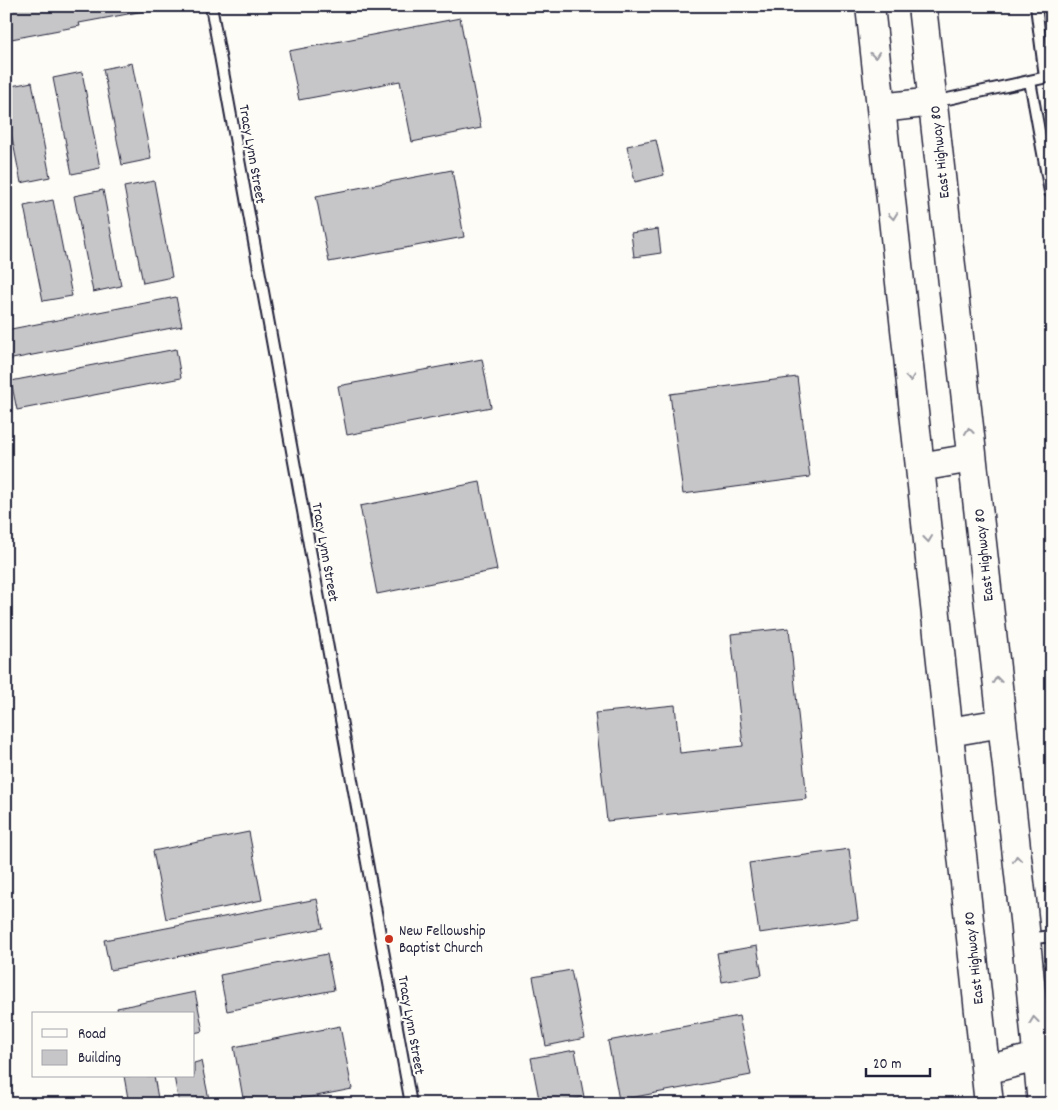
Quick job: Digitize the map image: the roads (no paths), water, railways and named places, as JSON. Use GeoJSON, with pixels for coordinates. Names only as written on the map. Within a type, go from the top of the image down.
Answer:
{"type":"FeatureCollection","features":[{"type":"Feature","properties":{"kind":"main road","name":"East Highway 80"},"geometry":{"type":"LineString","coordinates":[[870,6],[989,1104]]}},
{"type":"Feature","properties":{"kind":"main road","name":"East Highway 80"},"geometry":{"type":"LineString","coordinates":[[922,6],[1002,723],[1039,938],[1038,1057],[1042,1104]]}},
{"type":"Feature","properties":{"kind":"main road"},"geometry":{"type":"LineString","coordinates":[[881,108],[933,102]]}},
{"type":"Feature","properties":{"kind":"main road"},"geometry":{"type":"LineString","coordinates":[[920,467],[972,458]]}},
{"type":"Feature","properties":{"kind":"main road"},"geometry":{"type":"LineString","coordinates":[[949,732],[1002,723]]}},
{"type":"Feature","properties":{"kind":"main road"},"geometry":{"type":"LineString","coordinates":[[986,1070],[1038,1057]]}},
{"type":"Feature","properties":{"kind":"lane","name":"Tracy Lynn Street"},"geometry":{"type":"LineString","coordinates":[[211,6],[411,1104]]}},
{"type":"Feature","properties":{"kind":"lane"},"geometry":{"type":"LineString","coordinates":[[933,102],[1048,77],[1036,6]]}},
{"type":"Feature","properties":{"kind":"lane"},"geometry":{"type":"LineString","coordinates":[[1030,81],[1050,192]]}},
{"type":"Feature","properties":{"kind":"place","name":"New Fellowship Baptist Church"},"geometry":{"type":"Point","coordinates":[389,939]}}]}
